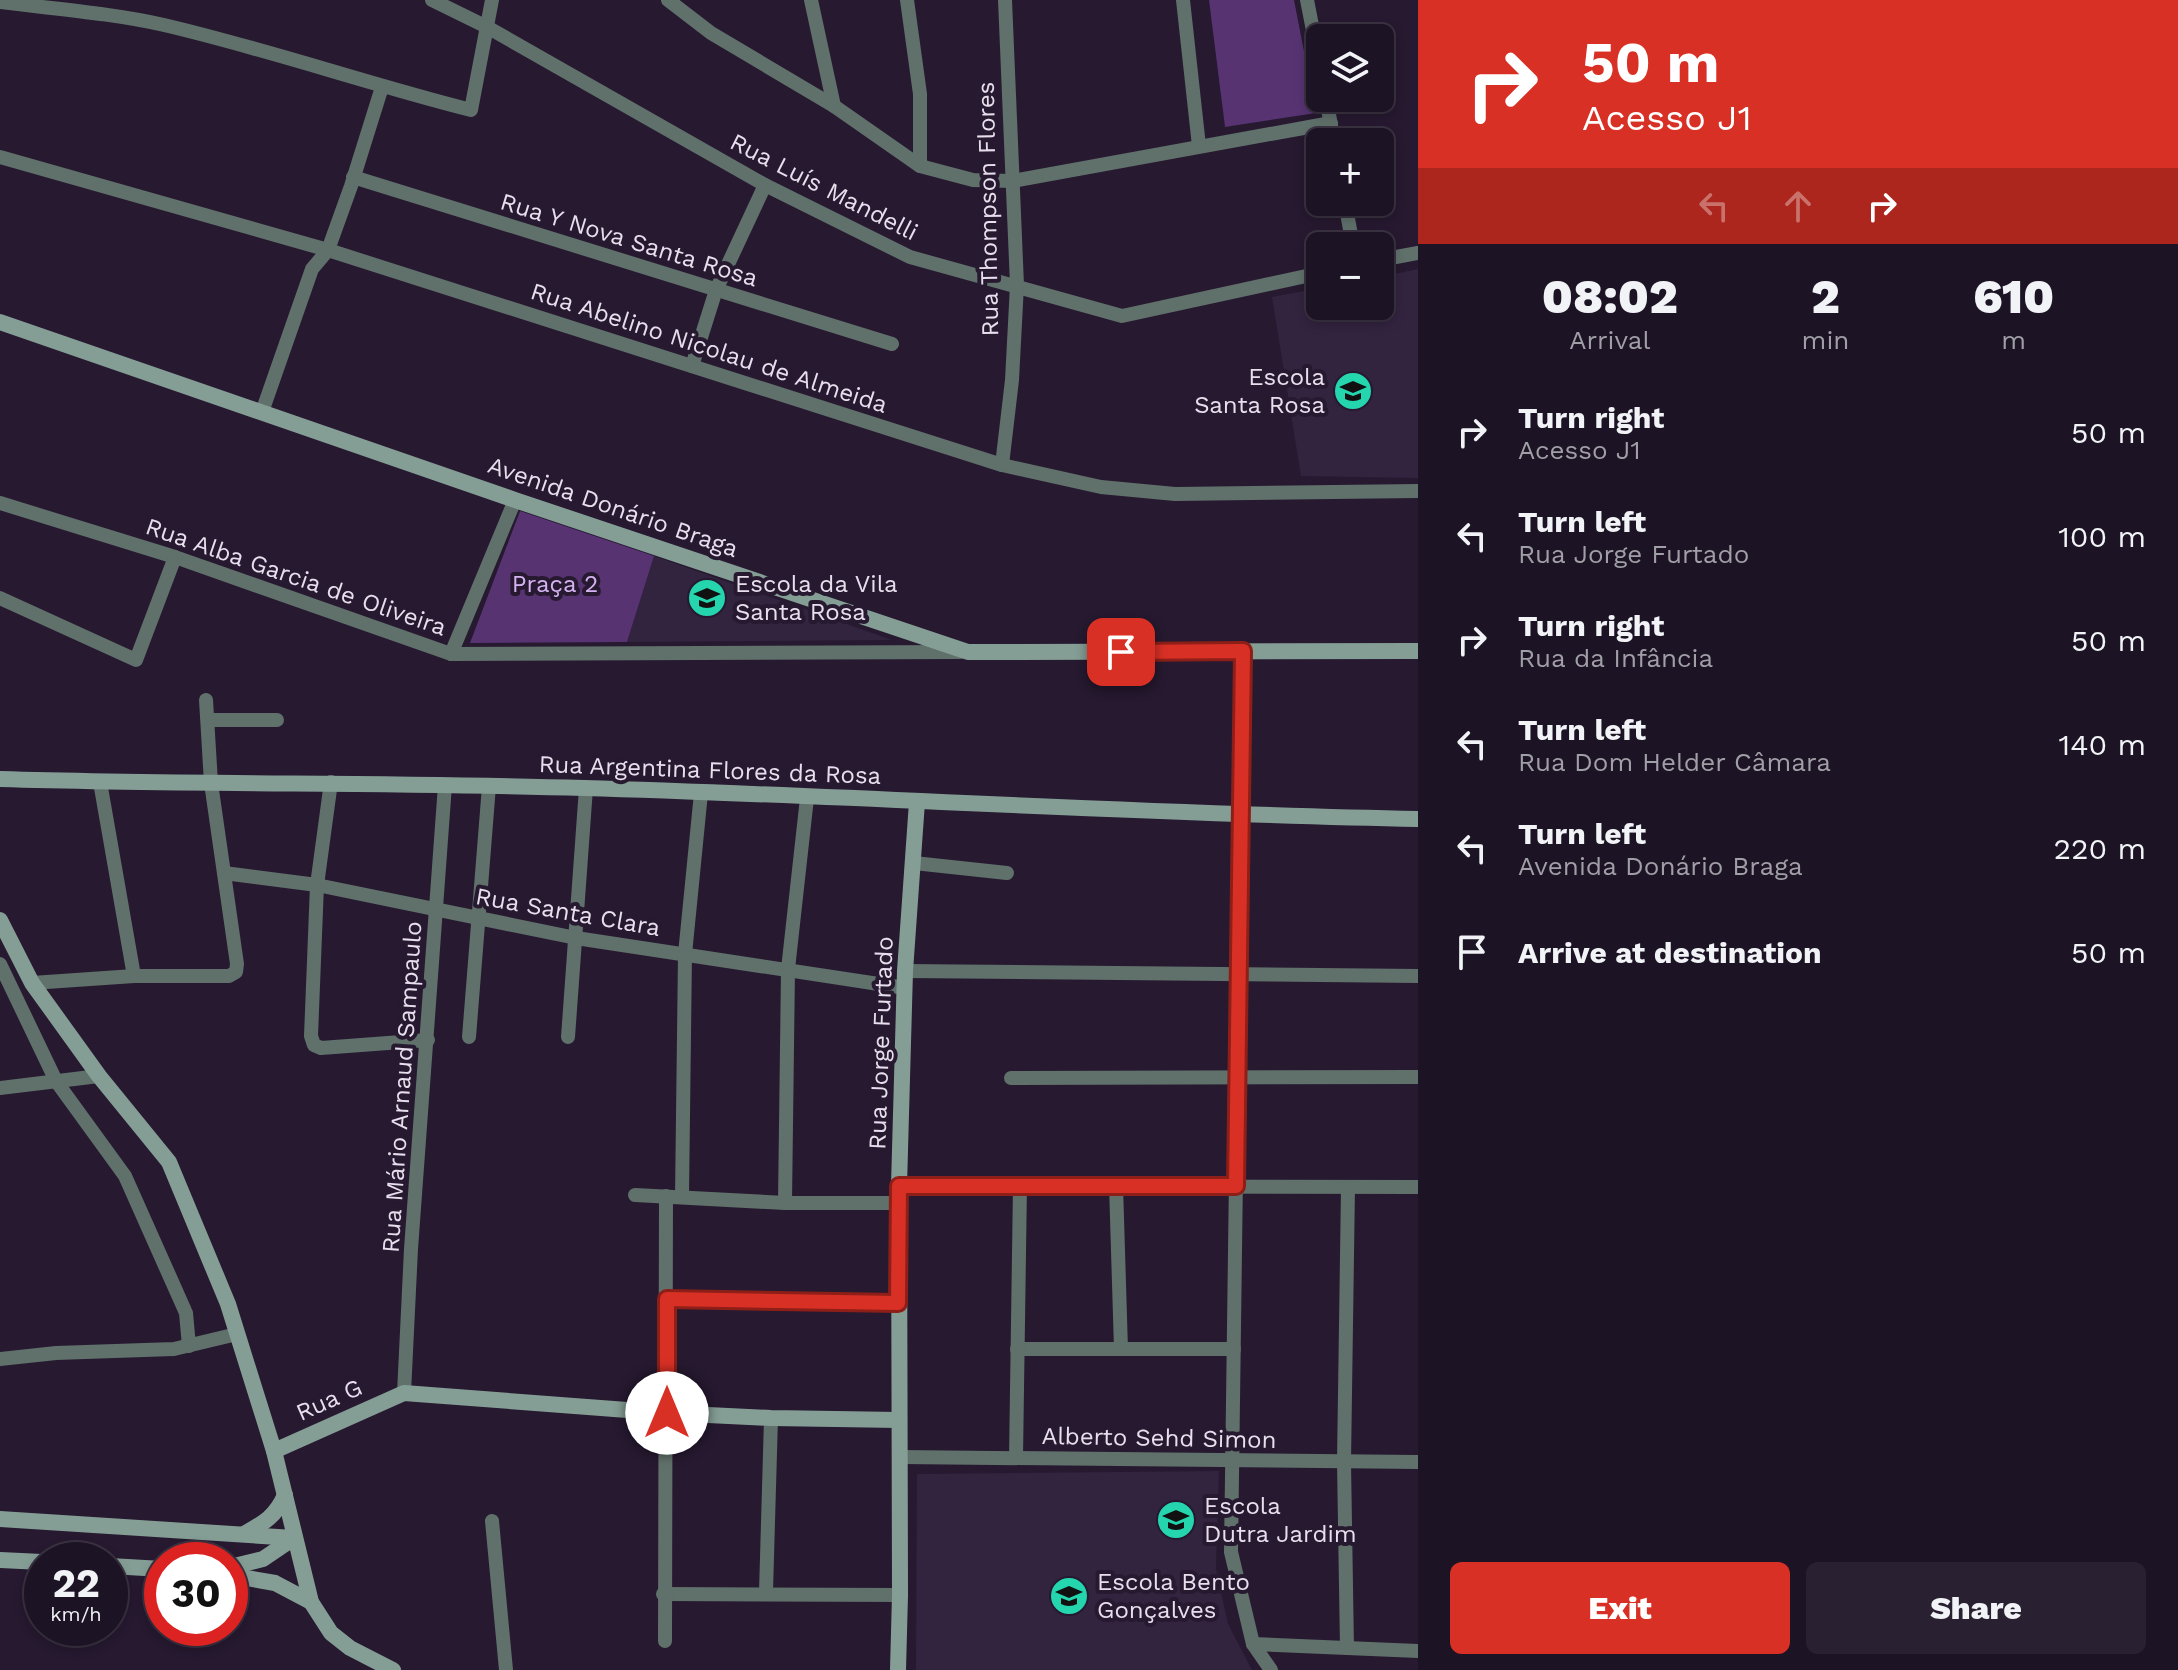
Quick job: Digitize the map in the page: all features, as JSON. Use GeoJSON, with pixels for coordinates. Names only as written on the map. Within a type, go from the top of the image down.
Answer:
{"type":"FeatureCollection","features":[{"type":"Feature","properties":{"kind":"street","name":"Rua Luís Mandelli"},"geometry":{"type":"LineString","coordinates":[[432,0],[487,27],[765,185],[910,257],[1122,316],[1306,276]]}},
{"type":"Feature","properties":{"kind":"street"},"geometry":{"type":"LineString","coordinates":[[0,2],[161,24],[264,50],[382,87],[471,110],[492,0]]}},
{"type":"Feature","properties":{"kind":"street"},"geometry":{"type":"LineString","coordinates":[[668,0],[711,33],[834,106],[920,166],[973,180],[1012,181],[1331,123]]}},
{"type":"Feature","properties":{"kind":"street"},"geometry":{"type":"LineString","coordinates":[[811,0],[834,106]]}},
{"type":"Feature","properties":{"kind":"street"},"geometry":{"type":"LineString","coordinates":[[907,0],[920,94],[920,166]]}},
{"type":"Feature","properties":{"kind":"street","name":"Rua Thompson Flores"},"geometry":{"type":"LineString","coordinates":[[1002,465],[1012,380],[1017,285],[1005,0]]}},
{"type":"Feature","properties":{"kind":"street"},"geometry":{"type":"LineString","coordinates":[[1183,0],[1199,146]]}},
{"type":"Feature","properties":{"kind":"street"},"geometry":{"type":"LineString","coordinates":[[1307,0],[1312,24]]}},
{"type":"Feature","properties":{"kind":"street"},"geometry":{"type":"LineString","coordinates":[[262,412],[312,269],[328,250],[382,87]]}},
{"type":"Feature","properties":{"kind":"street"},"geometry":{"type":"LineString","coordinates":[[1329,112],[1332,128]]}},
{"type":"Feature","properties":{"kind":"street","name":"Rua Abelino Nicolau de Almeida"},"geometry":{"type":"LineString","coordinates":[[0,157],[328,250],[1002,465],[1101,487],[1175,494],[1418,491]]}},
{"type":"Feature","properties":{"kind":"street","name":"Rua Y Nova Santa Rosa"},"geometry":{"type":"LineString","coordinates":[[353,177],[892,344]]}},
{"type":"Feature","properties":{"kind":"street"},"geometry":{"type":"LineString","coordinates":[[692,366],[716,290],[765,185]]}},
{"type":"Feature","properties":{"kind":"street"},"geometry":{"type":"LineString","coordinates":[[1394,257],[1418,253]]}},
{"type":"Feature","properties":{"kind":"street","name":"Avenida Donário Braga"},"geometry":{"type":"LineString","coordinates":[[0,322],[968,652],[1418,651]]}},
{"type":"Feature","properties":{"kind":"street"},"geometry":{"type":"LineString","coordinates":[[451,654],[515,500]]}},
{"type":"Feature","properties":{"kind":"street","name":"Rua Alba Garcia de Oliveira"},"geometry":{"type":"LineString","coordinates":[[0,503],[175,557],[451,654],[968,652]]}},
{"type":"Feature","properties":{"kind":"street"},"geometry":{"type":"LineString","coordinates":[[0,598],[136,660],[175,557]]}},
{"type":"Feature","properties":{"kind":"street"},"geometry":{"type":"LineString","coordinates":[[1243,651],[1231,1552],[1253,1644],[1271,1670]]}},
{"type":"Feature","properties":{"kind":"street"},"geometry":{"type":"LineString","coordinates":[[32,983],[134,976],[229,976],[236,972],[211,783],[206,700]]}},
{"type":"Feature","properties":{"kind":"street"},"geometry":{"type":"LineString","coordinates":[[208,720],[277,720]]}},
{"type":"Feature","properties":{"kind":"street","name":"Rua Argentina Flores da Rosa"},"geometry":{"type":"LineString","coordinates":[[0,779],[586,788],[1240,815],[1418,819]]}},
{"type":"Feature","properties":{"kind":"street"},"geometry":{"type":"LineString","coordinates":[[100,782],[134,976]]}},
{"type":"Feature","properties":{"kind":"street"},"geometry":{"type":"LineString","coordinates":[[331,782],[317,885],[311,1036],[314,1045],[321,1048],[428,1040]]}},
{"type":"Feature","properties":{"kind":"street","name":"Rua Mário Arnaud Sampaulo"},"geometry":{"type":"LineString","coordinates":[[404,1393],[412,1234],[445,785]]}},
{"type":"Feature","properties":{"kind":"street"},"geometry":{"type":"LineString","coordinates":[[469,1037],[489,786]]}},
{"type":"Feature","properties":{"kind":"street"},"geometry":{"type":"LineString","coordinates":[[568,1037],[586,788]]}},
{"type":"Feature","properties":{"kind":"street"},"geometry":{"type":"LineString","coordinates":[[682,1197],[685,954],[701,793]]}},
{"type":"Feature","properties":{"kind":"street"},"geometry":{"type":"LineString","coordinates":[[785,1203],[788,969],[807,798]]}},
{"type":"Feature","properties":{"kind":"street","name":"Rua Jorge Furtado"},"geometry":{"type":"LineString","coordinates":[[898,1670],[899,1195],[905,980],[917,802]]}},
{"type":"Feature","properties":{"kind":"street"},"geometry":{"type":"LineString","coordinates":[[914,863],[1007,873]]}},
{"type":"Feature","properties":{"kind":"street","name":"Rua Santa Clara"},"geometry":{"type":"LineString","coordinates":[[224,873],[317,885],[576,938],[788,969],[905,980],[1418,976]]}},
{"type":"Feature","properties":{"kind":"street"},"geometry":{"type":"LineString","coordinates":[[0,920],[32,983],[99,1076],[169,1162],[228,1304],[274,1451],[311,1602],[331,1633],[350,1648],[393,1670]]}},
{"type":"Feature","properties":{"kind":"street"},"geometry":{"type":"LineString","coordinates":[[0,964],[56,1081],[125,1176],[186,1313],[189,1346]]}},
{"type":"Feature","properties":{"kind":"street"},"geometry":{"type":"LineString","coordinates":[[0,1088],[99,1076]]}},
{"type":"Feature","properties":{"kind":"street"},"geometry":{"type":"LineString","coordinates":[[1011,1078],[1418,1077]]}},
{"type":"Feature","properties":{"kind":"street"},"geometry":{"type":"LineString","coordinates":[[1016,1458],[1020,1185]]}},
{"type":"Feature","properties":{"kind":"street"},"geometry":{"type":"LineString","coordinates":[[635,1195],[785,1203],[1020,1185],[1418,1187]]}},
{"type":"Feature","properties":{"kind":"street"},"geometry":{"type":"LineString","coordinates":[[1116,1185],[1121,1349]]}},
{"type":"Feature","properties":{"kind":"street"},"geometry":{"type":"LineString","coordinates":[[1347,1648],[1344,1462],[1348,1187]]}},
{"type":"Feature","properties":{"kind":"street"},"geometry":{"type":"LineString","coordinates":[[665,1641],[666,1196]]}},
{"type":"Feature","properties":{"kind":"street"},"geometry":{"type":"LineString","coordinates":[[667,1299],[898,1303]]}},
{"type":"Feature","properties":{"kind":"street"},"geometry":{"type":"LineString","coordinates":[[0,1359],[56,1353],[174,1349],[237,1334]]}},
{"type":"Feature","properties":{"kind":"street"},"geometry":{"type":"LineString","coordinates":[[1017,1349],[1234,1349]]}},
{"type":"Feature","properties":{"kind":"street"},"geometry":{"type":"LineString","coordinates":[[404,1393],[667,1413],[899,1420]]}},
{"type":"Feature","properties":{"kind":"street","name":"Rua G"},"geometry":{"type":"LineString","coordinates":[[274,1451],[404,1393]]}},
{"type":"Feature","properties":{"kind":"street"},"geometry":{"type":"LineString","coordinates":[[766,1592],[771,1418]]}},
{"type":"Feature","properties":{"kind":"street","name":"Alberto Sehd Simon"},"geometry":{"type":"LineString","coordinates":[[900,1457],[1418,1462]]}},
{"type":"Feature","properties":{"kind":"street"},"geometry":{"type":"LineString","coordinates":[[243,1535],[278,1512],[285,1495]]}},
{"type":"Feature","properties":{"kind":"street"},"geometry":{"type":"LineString","coordinates":[[0,1519],[294,1538]]}},
{"type":"Feature","properties":{"kind":"street"},"geometry":{"type":"LineString","coordinates":[[492,1521],[506,1670]]}},
{"type":"Feature","properties":{"kind":"street"},"geometry":{"type":"LineString","coordinates":[[248,1563],[263,1559],[294,1538]]}},
{"type":"Feature","properties":{"kind":"street"},"geometry":{"type":"LineString","coordinates":[[0,1560],[24,1561]]}},
{"type":"Feature","properties":{"kind":"street"},"geometry":{"type":"LineString","coordinates":[[248,1578],[275,1583],[311,1602]]}},
{"type":"Feature","properties":{"kind":"street"},"geometry":{"type":"LineString","coordinates":[[663,1594],[766,1592],[900,1595]]}},
{"type":"Feature","properties":{"kind":"street"},"geometry":{"type":"LineString","coordinates":[[1253,1644],[1418,1651]]}},
{"type":"Feature","properties":{"kind":"shaded area","name":"Escola Santa Rosa"},"geometry":{"type":"Polygon","coordinates":[[[1418,269],[1418,478],[1301,476],[1272,297],[1306,291],[1306,320],[1394,320],[1394,274],[1418,269]]]}},
{"type":"Feature","properties":{"kind":"shaded area","name":"Escola da Vila Santa Rosa"},"geometry":{"type":"Polygon","coordinates":[[[654,556],[892,640],[627,642],[654,556]]]}},
{"type":"Feature","properties":{"kind":"shaded area","name":"Escola Bento Gonçalves"},"geometry":{"type":"Polygon","coordinates":[[[1219,1471],[1216,1569],[1228,1624],[1252,1670],[916,1670],[917,1474],[1219,1471]]]}},
{"type":"Feature","properties":{"kind":"green space"},"geometry":{"type":"Polygon","coordinates":[[[1209,0],[1294,0],[1306,62],[1306,112],[1316,113],[1225,127],[1209,0]]]}},
{"type":"Feature","properties":{"kind":"green space","name":"Praça 2"},"geometry":{"type":"Polygon","coordinates":[[[520,511],[654,556],[627,642],[470,643],[520,511]]]}},
{"type":"Feature","properties":{"kind":"place","name":"Escola Santa Rosa"},"geometry":{"type":"Point","coordinates":[1353,391]}},
{"type":"Feature","properties":{"kind":"place","name":"Escola da Vila Santa Rosa"},"geometry":{"type":"Point","coordinates":[707,598]}},
{"type":"Feature","properties":{"kind":"place","name":"Escola Dutra Jardim"},"geometry":{"type":"Point","coordinates":[1176,1520]}},
{"type":"Feature","properties":{"kind":"place","name":"Escola Bento Gonçalves"},"geometry":{"type":"Point","coordinates":[1069,1596]}},
{"type":"Feature","properties":{"kind":"route"},"geometry":{"type":"LineString","coordinates":[[667,1413],[667,1299],[898,1303],[899,1186],[1236,1186],[1243,651],[1121,652]]}}]}
